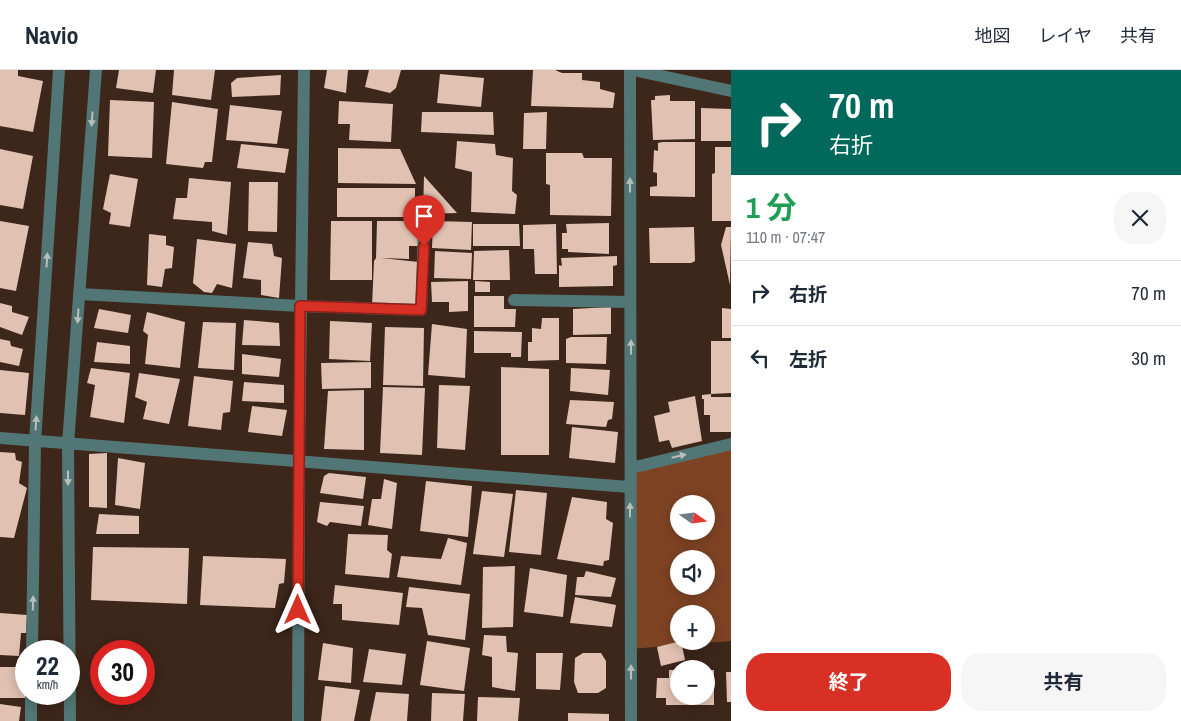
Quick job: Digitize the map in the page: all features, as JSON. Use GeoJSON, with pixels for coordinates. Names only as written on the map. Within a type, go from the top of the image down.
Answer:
{"type":"FeatureCollection","features":[{"type":"Feature","properties":{"kind":"street"},"geometry":{"type":"LineString","coordinates":[[32,640],[35,442],[59,70]]}},
{"type":"Feature","properties":{"kind":"street"},"geometry":{"type":"LineString","coordinates":[[70,721],[68,444],[96,70]]}},
{"type":"Feature","properties":{"kind":"street"},"geometry":{"type":"LineString","coordinates":[[298,721],[300,306],[304,70]]}},
{"type":"Feature","properties":{"kind":"street"},"geometry":{"type":"LineString","coordinates":[[631,721],[631,70],[731,91]]}},
{"type":"Feature","properties":{"kind":"street"},"geometry":{"type":"LineString","coordinates":[[79,294],[300,306],[421,310],[424,229]]}},
{"type":"Feature","properties":{"kind":"street"},"geometry":{"type":"LineString","coordinates":[[514,300],[630,302]]}},
{"type":"Feature","properties":{"kind":"street"},"geometry":{"type":"LineString","coordinates":[[0,438],[630,487]]}},
{"type":"Feature","properties":{"kind":"street"},"geometry":{"type":"LineString","coordinates":[[631,468],[731,444]]}},
{"type":"Feature","properties":{"kind":"street"},"geometry":{"type":"LineString","coordinates":[[31,705],[31,721]]}},
{"type":"Feature","properties":{"kind":"shaded area"},"geometry":{"type":"Polygon","coordinates":[[[731,447],[731,641],[715,642],[715,605],[670,605],[670,646],[630,649],[631,468],[731,447]]]}},
{"type":"Feature","properties":{"kind":"building"},"geometry":{"type":"Polygon","coordinates":[[[0,70],[18,70],[18,76],[43,81],[33,132],[0,126],[0,70]]]}},
{"type":"Feature","properties":{"kind":"building"},"geometry":{"type":"Polygon","coordinates":[[[119,70],[156,70],[153,93],[116,88],[119,70]]]}},
{"type":"Feature","properties":{"kind":"building"},"geometry":{"type":"Polygon","coordinates":[[[174,70],[215,70],[211,100],[172,95],[174,70]]]}},
{"type":"Feature","properties":{"kind":"building"},"geometry":{"type":"Polygon","coordinates":[[[327,70],[348,70],[346,93],[324,88],[327,70]]]}},
{"type":"Feature","properties":{"kind":"building"},"geometry":{"type":"Polygon","coordinates":[[[369,70],[401,70],[396,88],[390,93],[365,87],[369,70]]]}},
{"type":"Feature","properties":{"kind":"building"},"geometry":{"type":"Polygon","coordinates":[[[533,70],[582,73],[582,80],[600,82],[600,89],[615,93],[613,108],[531,106],[533,70]]]}},
{"type":"Feature","properties":{"kind":"building"},"geometry":{"type":"Polygon","coordinates":[[[440,74],[484,78],[481,107],[437,103],[440,74]]]}},
{"type":"Feature","properties":{"kind":"building"},"geometry":{"type":"Polygon","coordinates":[[[281,75],[280,95],[232,97],[231,83],[237,78],[281,75]]]}},
{"type":"Feature","properties":{"kind":"building"},"geometry":{"type":"Polygon","coordinates":[[[670,95],[670,101],[695,101],[695,139],[653,140],[651,100],[655,100],[655,96],[670,95]]]}},
{"type":"Feature","properties":{"kind":"building"},"geometry":{"type":"Polygon","coordinates":[[[110,100],[154,102],[152,158],[108,156],[110,100]]]}},
{"type":"Feature","properties":{"kind":"building"},"geometry":{"type":"Polygon","coordinates":[[[339,101],[393,104],[391,142],[349,140],[350,124],[338,124],[339,101]]]}},
{"type":"Feature","properties":{"kind":"building"},"geometry":{"type":"Polygon","coordinates":[[[172,102],[218,109],[212,162],[205,162],[203,168],[166,164],[172,102]]]}},
{"type":"Feature","properties":{"kind":"building"},"geometry":{"type":"Polygon","coordinates":[[[230,105],[282,111],[277,144],[226,140],[230,105]]]}},
{"type":"Feature","properties":{"kind":"building"},"geometry":{"type":"Polygon","coordinates":[[[701,108],[731,109],[731,141],[701,141],[701,108]]]}},
{"type":"Feature","properties":{"kind":"building"},"geometry":{"type":"Polygon","coordinates":[[[422,112],[493,112],[494,135],[421,132],[422,112]]]}},
{"type":"Feature","properties":{"kind":"building"},"geometry":{"type":"Polygon","coordinates":[[[547,112],[546,149],[523,149],[524,113],[547,112]]]}},
{"type":"Feature","properties":{"kind":"building"},"geometry":{"type":"Polygon","coordinates":[[[457,141],[495,144],[496,155],[513,158],[512,191],[517,195],[515,214],[471,212],[472,172],[455,168],[457,141]]]}},
{"type":"Feature","properties":{"kind":"building"},"geometry":{"type":"Polygon","coordinates":[[[695,142],[695,197],[650,196],[650,187],[657,186],[657,173],[653,172],[654,150],[658,151],[658,143],[695,142]]]}},
{"type":"Feature","properties":{"kind":"building"},"geometry":{"type":"Polygon","coordinates":[[[241,144],[289,149],[285,173],[237,168],[241,144]]]}},
{"type":"Feature","properties":{"kind":"building"},"geometry":{"type":"Polygon","coordinates":[[[715,147],[731,147],[731,221],[712,221],[712,174],[715,173],[715,147]]]}},
{"type":"Feature","properties":{"kind":"building"},"geometry":{"type":"Polygon","coordinates":[[[338,148],[400,149],[416,184],[338,183],[338,148]]]}},
{"type":"Feature","properties":{"kind":"building"},"geometry":{"type":"Polygon","coordinates":[[[0,149],[33,156],[23,209],[0,205],[0,149]]]}},
{"type":"Feature","properties":{"kind":"building"},"geometry":{"type":"Polygon","coordinates":[[[546,153],[582,153],[584,158],[612,158],[611,216],[550,215],[550,185],[546,184],[546,153]]]}},
{"type":"Feature","properties":{"kind":"building"},"geometry":{"type":"Polygon","coordinates":[[[110,174],[138,179],[130,227],[109,224],[111,213],[103,209],[110,174]]]}},
{"type":"Feature","properties":{"kind":"building"},"geometry":{"type":"Polygon","coordinates":[[[424,176],[457,213],[423,214],[424,176]]]}},
{"type":"Feature","properties":{"kind":"building"},"geometry":{"type":"Polygon","coordinates":[[[189,178],[231,182],[227,235],[212,231],[212,222],[173,219],[176,198],[187,198],[189,178]]]}},
{"type":"Feature","properties":{"kind":"building"},"geometry":{"type":"Polygon","coordinates":[[[249,182],[278,182],[277,232],[248,231],[249,182]]]}},
{"type":"Feature","properties":{"kind":"building"},"geometry":{"type":"Polygon","coordinates":[[[337,188],[415,188],[415,217],[337,217],[337,188]]]}},
{"type":"Feature","properties":{"kind":"building"},"geometry":{"type":"Polygon","coordinates":[[[0,221],[29,226],[16,291],[0,288],[0,221]]]}},
{"type":"Feature","properties":{"kind":"building"},"geometry":{"type":"Polygon","coordinates":[[[331,221],[372,221],[372,280],[330,280],[331,221]]]}},
{"type":"Feature","properties":{"kind":"building"},"geometry":{"type":"Polygon","coordinates":[[[377,221],[418,221],[418,246],[409,246],[409,259],[381,258],[419,262],[418,307],[372,306],[377,221]]]}},
{"type":"Feature","properties":{"kind":"building"},"geometry":{"type":"Polygon","coordinates":[[[433,221],[472,222],[471,250],[432,248],[433,221]]]}},
{"type":"Feature","properties":{"kind":"building"},"geometry":{"type":"Polygon","coordinates":[[[609,223],[609,254],[568,252],[568,249],[562,249],[562,233],[567,233],[566,224],[609,223]]]}},
{"type":"Feature","properties":{"kind":"building"},"geometry":{"type":"Polygon","coordinates":[[[473,224],[519,224],[520,246],[473,246],[473,224]]]}},
{"type":"Feature","properties":{"kind":"building"},"geometry":{"type":"Polygon","coordinates":[[[556,224],[557,274],[535,274],[534,249],[523,249],[523,225],[556,224]]]}},
{"type":"Feature","properties":{"kind":"building"},"geometry":{"type":"Polygon","coordinates":[[[694,227],[695,261],[691,263],[650,263],[649,228],[694,227]]]}},
{"type":"Feature","properties":{"kind":"building"},"geometry":{"type":"Polygon","coordinates":[[[726,227],[731,227],[730,285],[721,245],[726,227]]]}},
{"type":"Feature","properties":{"kind":"building"},"geometry":{"type":"Polygon","coordinates":[[[149,234],[166,236],[166,245],[174,247],[172,268],[165,269],[162,287],[147,285],[149,234]]]}},
{"type":"Feature","properties":{"kind":"building"},"geometry":{"type":"Polygon","coordinates":[[[197,239],[236,244],[232,288],[217,284],[212,293],[204,292],[193,283],[197,239]]]}},
{"type":"Feature","properties":{"kind":"building"},"geometry":{"type":"Polygon","coordinates":[[[248,242],[272,244],[274,256],[282,258],[279,298],[261,295],[261,280],[243,278],[248,242]]]}},
{"type":"Feature","properties":{"kind":"building"},"geometry":{"type":"Polygon","coordinates":[[[509,250],[510,280],[473,280],[474,251],[509,250]]]}},
{"type":"Feature","properties":{"kind":"building"},"geometry":{"type":"Polygon","coordinates":[[[435,251],[472,253],[471,279],[434,278],[435,251]]]}},
{"type":"Feature","properties":{"kind":"building"},"geometry":{"type":"Polygon","coordinates":[[[617,256],[617,265],[613,266],[613,286],[559,287],[559,265],[562,266],[561,258],[617,256]]]}},
{"type":"Feature","properties":{"kind":"building"},"geometry":{"type":"Polygon","coordinates":[[[468,281],[468,311],[449,312],[449,302],[432,302],[431,282],[468,281]]]}},
{"type":"Feature","properties":{"kind":"building"},"geometry":{"type":"Polygon","coordinates":[[[475,281],[490,282],[490,292],[475,292],[475,281]]]}},
{"type":"Feature","properties":{"kind":"building"},"geometry":{"type":"Polygon","coordinates":[[[474,296],[504,296],[504,309],[516,309],[515,327],[474,327],[474,296]]]}},
{"type":"Feature","properties":{"kind":"building"},"geometry":{"type":"Polygon","coordinates":[[[0,303],[12,306],[12,312],[29,317],[22,335],[0,327],[0,303]]]}},
{"type":"Feature","properties":{"kind":"building"},"geometry":{"type":"Polygon","coordinates":[[[611,307],[611,334],[573,335],[573,309],[611,307]]]}},
{"type":"Feature","properties":{"kind":"building"},"geometry":{"type":"Polygon","coordinates":[[[722,308],[731,309],[731,338],[722,338],[722,308]]]}},
{"type":"Feature","properties":{"kind":"building"},"geometry":{"type":"Polygon","coordinates":[[[99,309],[131,315],[128,333],[94,328],[99,309]]]}},
{"type":"Feature","properties":{"kind":"building"},"geometry":{"type":"Polygon","coordinates":[[[147,312],[185,322],[180,368],[145,364],[148,335],[143,331],[147,312]]]}},
{"type":"Feature","properties":{"kind":"building"},"geometry":{"type":"Polygon","coordinates":[[[542,318],[559,318],[559,360],[528,361],[528,342],[532,342],[532,328],[541,329],[542,318]]]}},
{"type":"Feature","properties":{"kind":"building"},"geometry":{"type":"Polygon","coordinates":[[[244,320],[279,323],[280,346],[242,345],[244,320]]]}},
{"type":"Feature","properties":{"kind":"building"},"geometry":{"type":"Polygon","coordinates":[[[330,321],[372,323],[370,361],[329,359],[330,321]]]}},
{"type":"Feature","properties":{"kind":"building"},"geometry":{"type":"Polygon","coordinates":[[[203,322],[236,323],[234,370],[198,368],[203,322]]]}},
{"type":"Feature","properties":{"kind":"building"},"geometry":{"type":"Polygon","coordinates":[[[432,324],[467,329],[465,378],[428,375],[432,324]]]}},
{"type":"Feature","properties":{"kind":"building"},"geometry":{"type":"Polygon","coordinates":[[[385,327],[424,328],[423,386],[383,385],[385,327]]]}},
{"type":"Feature","properties":{"kind":"building"},"geometry":{"type":"Polygon","coordinates":[[[474,331],[522,332],[521,357],[511,357],[511,353],[474,353],[474,331]]]}},
{"type":"Feature","properties":{"kind":"building"},"geometry":{"type":"Polygon","coordinates":[[[571,337],[607,337],[606,364],[566,363],[566,339],[571,337]]]}},
{"type":"Feature","properties":{"kind":"building"},"geometry":{"type":"Polygon","coordinates":[[[0,339],[10,341],[11,346],[23,349],[19,366],[0,362],[0,339]]]}},
{"type":"Feature","properties":{"kind":"building"},"geometry":{"type":"Polygon","coordinates":[[[711,341],[731,341],[731,393],[711,394],[711,341]]]}},
{"type":"Feature","properties":{"kind":"building"},"geometry":{"type":"Polygon","coordinates":[[[97,342],[130,346],[130,364],[94,362],[97,342]]]}},
{"type":"Feature","properties":{"kind":"building"},"geometry":{"type":"Polygon","coordinates":[[[242,354],[281,359],[279,377],[242,374],[242,354]]]}},
{"type":"Feature","properties":{"kind":"building"},"geometry":{"type":"Polygon","coordinates":[[[371,362],[371,388],[322,389],[321,363],[371,362]]]}},
{"type":"Feature","properties":{"kind":"building"},"geometry":{"type":"Polygon","coordinates":[[[501,367],[549,369],[549,455],[501,455],[501,367]]]}},
{"type":"Feature","properties":{"kind":"building"},"geometry":{"type":"Polygon","coordinates":[[[91,368],[130,373],[124,423],[90,417],[95,385],[87,383],[91,368]]]}},
{"type":"Feature","properties":{"kind":"building"},"geometry":{"type":"Polygon","coordinates":[[[571,368],[610,370],[608,395],[570,391],[571,368]]]}},
{"type":"Feature","properties":{"kind":"building"},"geometry":{"type":"Polygon","coordinates":[[[0,370],[29,373],[25,415],[0,413],[0,370]]]}},
{"type":"Feature","properties":{"kind":"building"},"geometry":{"type":"Polygon","coordinates":[[[139,373],[180,379],[169,424],[143,419],[147,402],[135,397],[139,373]]]}},
{"type":"Feature","properties":{"kind":"building"},"geometry":{"type":"Polygon","coordinates":[[[194,376],[233,381],[230,412],[223,413],[221,430],[188,426],[194,376]]]}},
{"type":"Feature","properties":{"kind":"building"},"geometry":{"type":"Polygon","coordinates":[[[244,382],[284,385],[284,403],[242,401],[244,382]]]}},
{"type":"Feature","properties":{"kind":"building"},"geometry":{"type":"Polygon","coordinates":[[[439,385],[470,386],[465,450],[437,448],[439,385]]]}},
{"type":"Feature","properties":{"kind":"building"},"geometry":{"type":"Polygon","coordinates":[[[383,387],[425,388],[422,455],[380,453],[383,387]]]}},
{"type":"Feature","properties":{"kind":"building"},"geometry":{"type":"Polygon","coordinates":[[[364,390],[364,450],[324,449],[328,391],[364,390]]]}},
{"type":"Feature","properties":{"kind":"building"},"geometry":{"type":"Polygon","coordinates":[[[711,394],[711,397],[731,397],[731,432],[710,432],[710,415],[704,415],[704,399],[702,399],[702,395],[711,394]]]}},
{"type":"Feature","properties":{"kind":"building"},"geometry":{"type":"Polygon","coordinates":[[[695,396],[702,441],[672,448],[669,440],[659,442],[654,416],[670,412],[668,402],[695,396]]]}},
{"type":"Feature","properties":{"kind":"building"},"geometry":{"type":"Polygon","coordinates":[[[570,400],[614,402],[612,419],[608,420],[606,427],[566,424],[570,400]]]}},
{"type":"Feature","properties":{"kind":"building"},"geometry":{"type":"Polygon","coordinates":[[[252,406],[287,410],[282,436],[248,432],[252,406]]]}},
{"type":"Feature","properties":{"kind":"building"},"geometry":{"type":"Polygon","coordinates":[[[572,427],[618,432],[615,463],[569,458],[572,427]]]}},
{"type":"Feature","properties":{"kind":"building"},"geometry":{"type":"Polygon","coordinates":[[[0,452],[15,453],[16,460],[22,462],[19,483],[27,488],[14,538],[0,537],[0,452]]]}},
{"type":"Feature","properties":{"kind":"building"},"geometry":{"type":"Polygon","coordinates":[[[107,453],[107,508],[89,507],[89,454],[107,453]]]}},
{"type":"Feature","properties":{"kind":"building"},"geometry":{"type":"Polygon","coordinates":[[[118,458],[145,463],[140,509],[115,505],[118,458]]]}},
{"type":"Feature","properties":{"kind":"building"},"geometry":{"type":"Polygon","coordinates":[[[329,473],[366,477],[363,499],[320,493],[324,476],[329,473]]]}},
{"type":"Feature","properties":{"kind":"building"},"geometry":{"type":"Polygon","coordinates":[[[384,479],[397,483],[392,529],[368,525],[372,499],[381,499],[384,479]]]}},
{"type":"Feature","properties":{"kind":"building"},"geometry":{"type":"Polygon","coordinates":[[[426,481],[472,486],[468,537],[420,531],[426,481]]]}},
{"type":"Feature","properties":{"kind":"building"},"geometry":{"type":"Polygon","coordinates":[[[516,490],[547,493],[541,555],[509,552],[516,490]]]}},
{"type":"Feature","properties":{"kind":"building"},"geometry":{"type":"Polygon","coordinates":[[[482,491],[513,494],[504,557],[473,554],[482,491]]]}},
{"type":"Feature","properties":{"kind":"building"},"geometry":{"type":"Polygon","coordinates":[[[572,497],[607,502],[606,519],[613,523],[609,560],[604,561],[603,566],[557,559],[572,497]]]}},
{"type":"Feature","properties":{"kind":"building"},"geometry":{"type":"Polygon","coordinates":[[[320,502],[364,506],[361,526],[330,522],[327,526],[317,522],[320,502]]]}},
{"type":"Feature","properties":{"kind":"building"},"geometry":{"type":"Polygon","coordinates":[[[99,514],[139,516],[139,534],[96,534],[99,514]]]}},
{"type":"Feature","properties":{"kind":"building"},"geometry":{"type":"Polygon","coordinates":[[[348,534],[388,535],[387,550],[392,554],[389,578],[345,574],[348,534]]]}},
{"type":"Feature","properties":{"kind":"building"},"geometry":{"type":"Polygon","coordinates":[[[448,538],[467,543],[461,585],[397,577],[401,556],[441,559],[448,538]]]}},
{"type":"Feature","properties":{"kind":"building"},"geometry":{"type":"Polygon","coordinates":[[[93,547],[189,548],[187,604],[91,600],[93,547]]]}},
{"type":"Feature","properties":{"kind":"building"},"geometry":{"type":"Polygon","coordinates":[[[203,556],[286,559],[284,583],[279,584],[275,608],[200,605],[203,556]]]}},
{"type":"Feature","properties":{"kind":"building"},"geometry":{"type":"Polygon","coordinates":[[[515,566],[513,627],[482,628],[483,567],[515,566]]]}},
{"type":"Feature","properties":{"kind":"building"},"geometry":{"type":"Polygon","coordinates":[[[530,568],[567,575],[563,617],[524,612],[530,568]]]}},
{"type":"Feature","properties":{"kind":"building"},"geometry":{"type":"Polygon","coordinates":[[[586,571],[616,578],[611,597],[575,595],[577,577],[584,577],[586,571]]]}},
{"type":"Feature","properties":{"kind":"building"},"geometry":{"type":"Polygon","coordinates":[[[335,585],[403,593],[399,625],[342,620],[342,604],[333,604],[335,585]]]}},
{"type":"Feature","properties":{"kind":"building"},"geometry":{"type":"Polygon","coordinates":[[[409,587],[470,594],[465,640],[428,635],[422,608],[406,607],[409,587]]]}},
{"type":"Feature","properties":{"kind":"building"},"geometry":{"type":"Polygon","coordinates":[[[575,597],[616,605],[612,627],[570,623],[575,597]]]}},
{"type":"Feature","properties":{"kind":"building"},"geometry":{"type":"Polygon","coordinates":[[[0,613],[27,615],[26,633],[21,633],[20,640],[15,640],[15,656],[0,655],[0,613]]]}},
{"type":"Feature","properties":{"kind":"building"},"geometry":{"type":"Polygon","coordinates":[[[484,635],[506,636],[507,652],[518,653],[515,691],[492,687],[492,657],[482,655],[484,635]]]}},
{"type":"Feature","properties":{"kind":"building"},"geometry":{"type":"Polygon","coordinates":[[[427,641],[470,648],[464,691],[420,685],[427,641]]]}},
{"type":"Feature","properties":{"kind":"building"},"geometry":{"type":"Polygon","coordinates":[[[323,643],[353,648],[351,683],[318,680],[323,643]]]}},
{"type":"Feature","properties":{"kind":"building"},"geometry":{"type":"Polygon","coordinates":[[[670,644],[670,650],[683,650],[685,660],[670,660],[670,664],[661,666],[657,647],[670,644]]]}},
{"type":"Feature","properties":{"kind":"building"},"geometry":{"type":"Polygon","coordinates":[[[369,649],[406,654],[402,685],[363,682],[369,649]]]}},
{"type":"Feature","properties":{"kind":"building"},"geometry":{"type":"Polygon","coordinates":[[[536,653],[563,653],[560,690],[536,689],[536,653]]]}},
{"type":"Feature","properties":{"kind":"building"},"geometry":{"type":"Polygon","coordinates":[[[583,653],[601,653],[606,661],[606,688],[598,693],[578,693],[574,682],[575,658],[583,653]]]}},
{"type":"Feature","properties":{"kind":"building"},"geometry":{"type":"Polygon","coordinates":[[[0,667],[15,667],[15,698],[0,698],[0,667]]]}},
{"type":"Feature","properties":{"kind":"building"},"geometry":{"type":"Polygon","coordinates":[[[670,670],[670,705],[666,705],[666,698],[656,698],[657,678],[669,678],[670,670]]]}},
{"type":"Feature","properties":{"kind":"building"},"geometry":{"type":"Polygon","coordinates":[[[726,672],[731,672],[731,702],[727,702],[726,672]]]}},
{"type":"Feature","properties":{"kind":"building"},"geometry":{"type":"Polygon","coordinates":[[[325,686],[360,690],[354,721],[321,721],[325,686]]]}},
{"type":"Feature","properties":{"kind":"building"},"geometry":{"type":"Polygon","coordinates":[[[376,692],[409,694],[407,721],[370,721],[376,692]]]}},
{"type":"Feature","properties":{"kind":"building"},"geometry":{"type":"Polygon","coordinates":[[[432,693],[465,694],[463,721],[431,721],[432,693]]]}},
{"type":"Feature","properties":{"kind":"building"},"geometry":{"type":"Polygon","coordinates":[[[478,697],[520,698],[518,721],[477,721],[478,697]]]}},
{"type":"Feature","properties":{"kind":"building"},"geometry":{"type":"Polygon","coordinates":[[[0,704],[21,707],[19,721],[0,721],[0,704]]]}},
{"type":"Feature","properties":{"kind":"building"},"geometry":{"type":"Polygon","coordinates":[[[568,713],[609,714],[609,721],[568,721],[568,713]]]}},
{"type":"Feature","properties":{"kind":"route"},"geometry":{"type":"LineString","coordinates":[[298,610],[300,306],[421,310],[424,246]]}}]}
